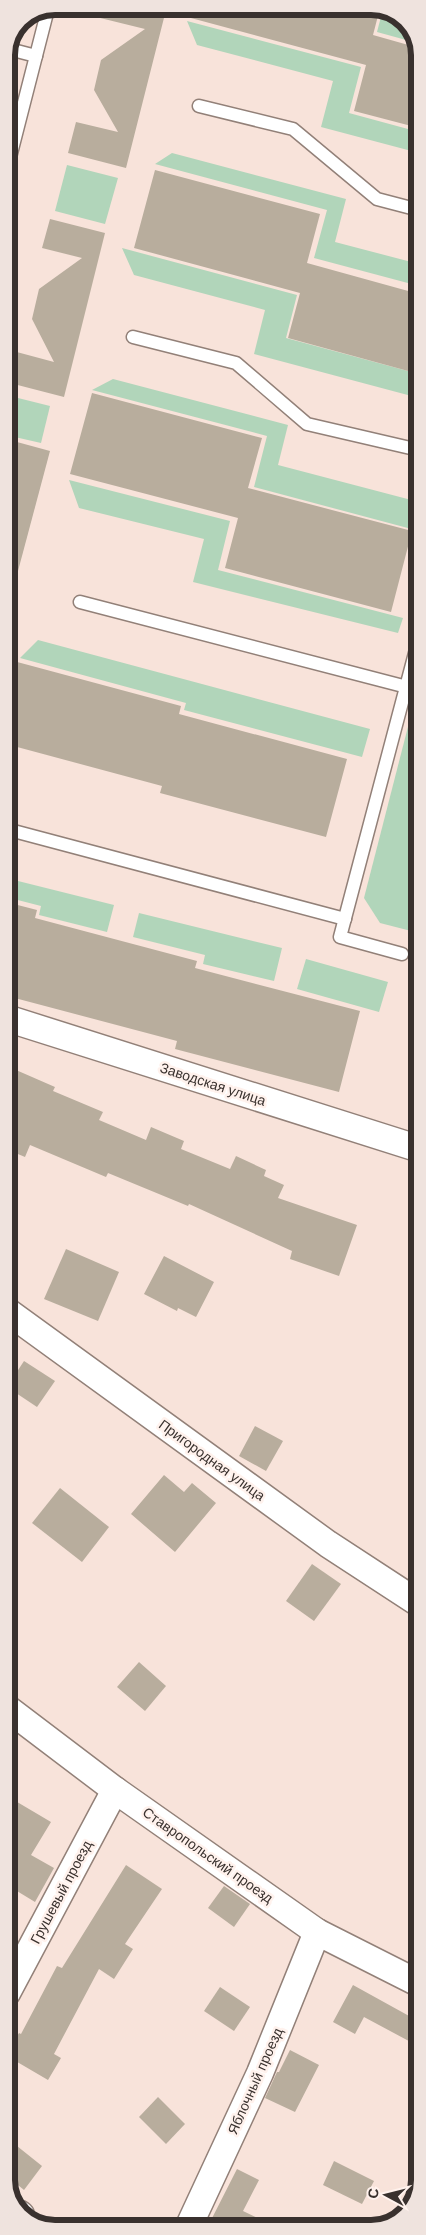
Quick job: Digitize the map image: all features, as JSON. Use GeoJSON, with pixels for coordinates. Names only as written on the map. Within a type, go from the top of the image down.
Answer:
{"type":"FeatureCollection","features":[{"type":"Feature","properties":{"kind":"street","name":"Заводская улица"},"geometry":{"type":"LineString","coordinates":[[15,1021],[411,1146]]}},
{"type":"Feature","properties":{"kind":"street","name":"Пригородная улица"},"geometry":{"type":"LineString","coordinates":[[15,1318],[328,1544],[411,1598]]}},
{"type":"Feature","properties":{"kind":"street","name":"Ставропольский проезд"},"geometry":{"type":"LineString","coordinates":[[15,1714],[115,1790],[317,1932],[411,1979]]}},
{"type":"Feature","properties":{"kind":"street","name":"Грушевый проезд"},"geometry":{"type":"LineString","coordinates":[[15,1978],[115,1790]]}},
{"type":"Feature","properties":{"kind":"street","name":"Яблочный проезд"},"geometry":{"type":"LineString","coordinates":[[192,2220],[260,2072],[317,1932]]}},
{"type":"Feature","properties":{"kind":"lane"},"geometry":{"type":"LineString","coordinates":[[15,137],[46,16]]}},
{"type":"Feature","properties":{"kind":"lane"},"geometry":{"type":"LineString","coordinates":[[16,51],[36,56]]}},
{"type":"Feature","properties":{"kind":"lane"},"geometry":{"type":"LineString","coordinates":[[199,106],[293,129],[377,199],[411,208]]}},
{"type":"Feature","properties":{"kind":"lane"},"geometry":{"type":"LineString","coordinates":[[133,337],[236,363],[307,424],[411,448]]}},
{"type":"Feature","properties":{"kind":"lane"},"geometry":{"type":"LineString","coordinates":[[80,602],[406,687]]}},
{"type":"Feature","properties":{"kind":"lane"},"geometry":{"type":"LineString","coordinates":[[402,954],[340,937],[411,668]]}},
{"type":"Feature","properties":{"kind":"lane"},"geometry":{"type":"LineString","coordinates":[[15,831],[345,918]]}},
{"type":"Feature","properties":{"kind":"green space"},"geometry":{"type":"Polygon","coordinates":[[[381,17],[387,18],[401,28],[408,41],[377,32],[381,17]]]}},
{"type":"Feature","properties":{"kind":"green space"},"geometry":{"type":"Polygon","coordinates":[[[187,21],[361,67],[349,113],[411,130],[411,151],[321,127],[333,81],[197,45],[187,21]]]}},
{"type":"Feature","properties":{"kind":"green space"},"geometry":{"type":"Polygon","coordinates":[[[172,153],[346,199],[335,242],[411,262],[411,284],[314,258],[327,210],[155,164],[172,153]]]}},
{"type":"Feature","properties":{"kind":"green space"},"geometry":{"type":"Polygon","coordinates":[[[67,165],[118,178],[105,224],[55,211],[67,165]]]}},
{"type":"Feature","properties":{"kind":"green space"},"geometry":{"type":"Polygon","coordinates":[[[122,248],[297,295],[286,338],[411,372],[411,396],[254,354],[265,310],[134,275],[122,248]]]}},
{"type":"Feature","properties":{"kind":"green space"},"geometry":{"type":"Polygon","coordinates":[[[113,379],[288,425],[278,465],[411,500],[411,529],[254,487],[267,436],[92,390],[113,379]]]}},
{"type":"Feature","properties":{"kind":"green space"},"geometry":{"type":"Polygon","coordinates":[[[15,397],[50,406],[41,443],[15,437],[15,397]]]}},
{"type":"Feature","properties":{"kind":"green space"},"geometry":{"type":"Polygon","coordinates":[[[69,480],[230,521],[218,570],[403,618],[398,633],[193,582],[204,539],[79,508],[69,480]]]}},
{"type":"Feature","properties":{"kind":"green space"},"geometry":{"type":"Polygon","coordinates":[[[38,640],[370,729],[362,757],[184,710],[186,703],[20,658],[38,640]]]}},
{"type":"Feature","properties":{"kind":"green space"},"geometry":{"type":"Polygon","coordinates":[[[411,715],[411,931],[380,923],[364,898],[411,715]]]}},
{"type":"Feature","properties":{"kind":"green space"},"geometry":{"type":"Polygon","coordinates":[[[15,880],[114,905],[107,932],[39,915],[41,906],[15,899],[15,880]]]}},
{"type":"Feature","properties":{"kind":"green space"},"geometry":{"type":"Polygon","coordinates":[[[139,913],[282,948],[274,981],[203,964],[205,955],[133,937],[139,913]]]}},
{"type":"Feature","properties":{"kind":"green space"},"geometry":{"type":"Polygon","coordinates":[[[306,959],[388,982],[379,1012],[297,989],[306,959]]]}},
{"type":"Feature","properties":{"kind":"building"},"geometry":{"type":"Polygon","coordinates":[[[88,15],[165,15],[126,168],[68,153],[76,122],[118,132],[94,90],[101,60],[145,29],[88,15]]]}},
{"type":"Feature","properties":{"kind":"building"},"geometry":{"type":"Polygon","coordinates":[[[180,15],[378,16],[373,35],[410,45],[411,126],[354,111],[366,65],[180,15]]]}},
{"type":"Feature","properties":{"kind":"building"},"geometry":{"type":"Polygon","coordinates":[[[155,170],[320,214],[307,263],[411,292],[411,372],[288,338],[300,293],[134,248],[155,170]]]}},
{"type":"Feature","properties":{"kind":"building"},"geometry":{"type":"Polygon","coordinates":[[[50,219],[105,233],[64,397],[15,384],[15,352],[54,362],[32,319],[39,289],[82,258],[42,248],[50,219]]]}},
{"type":"Feature","properties":{"kind":"building"},"geometry":{"type":"Polygon","coordinates":[[[92,393],[262,438],[248,488],[411,531],[391,612],[225,568],[238,518],[70,474],[92,393]]]}},
{"type":"Feature","properties":{"kind":"building"},"geometry":{"type":"Polygon","coordinates":[[[15,441],[50,451],[15,582],[15,441]]]}},
{"type":"Feature","properties":{"kind":"building"},"geometry":{"type":"Polygon","coordinates":[[[15,661],[181,706],[179,714],[347,759],[326,837],[160,793],[162,786],[15,746],[15,661]]]}},
{"type":"Feature","properties":{"kind":"building"},"geometry":{"type":"Polygon","coordinates":[[[15,904],[37,910],[35,918],[197,961],[195,968],[360,1011],[339,1092],[175,1049],[177,1041],[15,998],[15,904]]]}},
{"type":"Feature","properties":{"kind":"building"},"geometry":{"type":"Polygon","coordinates":[[[16,1070],[55,1087],[53,1091],[103,1112],[99,1120],[146,1140],[151,1127],[184,1141],[181,1149],[230,1169],[236,1156],[266,1170],[264,1176],[284,1185],[278,1198],[357,1225],[339,1276],[290,1259],[292,1251],[189,1204],[188,1206],[108,1173],[106,1177],[30,1145],[25,1157],[15,1153],[16,1070]]]}},
{"type":"Feature","properties":{"kind":"building"},"geometry":{"type":"Polygon","coordinates":[[[66,1249],[119,1272],[98,1321],[44,1299],[66,1249]]]}},
{"type":"Feature","properties":{"kind":"building"},"geometry":{"type":"Polygon","coordinates":[[[164,1256],[214,1282],[196,1317],[178,1308],[177,1311],[144,1294],[164,1256]]]}},
{"type":"Feature","properties":{"kind":"building"},"geometry":{"type":"Polygon","coordinates":[[[24,1361],[55,1381],[37,1407],[15,1392],[15,1375],[24,1361]]]}},
{"type":"Feature","properties":{"kind":"building"},"geometry":{"type":"Polygon","coordinates":[[[255,1426],[283,1441],[266,1471],[239,1456],[255,1426]]]}},
{"type":"Feature","properties":{"kind":"building"},"geometry":{"type":"Polygon","coordinates":[[[164,1475],[184,1492],[192,1483],[216,1503],[175,1552],[131,1514],[164,1475]]]}},
{"type":"Feature","properties":{"kind":"building"},"geometry":{"type":"Polygon","coordinates":[[[60,1488],[109,1527],[82,1562],[32,1523],[60,1488]]]}},
{"type":"Feature","properties":{"kind":"building"},"geometry":{"type":"Polygon","coordinates":[[[312,1564],[341,1584],[314,1621],[286,1601],[312,1564]]]}},
{"type":"Feature","properties":{"kind":"building"},"geometry":{"type":"Polygon","coordinates":[[[139,1662],[166,1686],[145,1711],[117,1687],[139,1662]]]}},
{"type":"Feature","properties":{"kind":"building"},"geometry":{"type":"Polygon","coordinates":[[[15,1801],[51,1822],[31,1855],[54,1868],[35,1902],[15,1890],[15,1801]]]}},
{"type":"Feature","properties":{"kind":"building"},"geometry":{"type":"Polygon","coordinates":[[[126,1865],[162,1889],[125,1944],[133,1949],[114,1979],[99,1969],[54,2054],[61,2058],[48,2080],[15,2061],[15,2040],[19,2033],[21,2034],[57,1966],[62,1968],[126,1865]]]}},
{"type":"Feature","properties":{"kind":"building"},"geometry":{"type":"Polygon","coordinates":[[[224,1886],[250,1904],[234,1927],[208,1908],[224,1886]]]}},
{"type":"Feature","properties":{"kind":"building"},"geometry":{"type":"Polygon","coordinates":[[[353,1985],[411,2017],[411,2042],[364,2017],[355,2034],[333,2022],[353,1985]]]}},
{"type":"Feature","properties":{"kind":"building"},"geometry":{"type":"Polygon","coordinates":[[[220,1987],[250,2007],[234,2031],[204,2011],[220,1987]]]}},
{"type":"Feature","properties":{"kind":"building"},"geometry":{"type":"Polygon","coordinates":[[[290,2050],[319,2065],[295,2112],[265,2098],[290,2050]]]}},
{"type":"Feature","properties":{"kind":"building"},"geometry":{"type":"Polygon","coordinates":[[[158,2097],[185,2124],[166,2144],[139,2117],[158,2097]]]}},
{"type":"Feature","properties":{"kind":"building"},"geometry":{"type":"Polygon","coordinates":[[[15,2144],[42,2166],[24,2190],[15,2183],[15,2144]]]}},
{"type":"Feature","properties":{"kind":"building"},"geometry":{"type":"Polygon","coordinates":[[[334,2161],[374,2181],[362,2204],[323,2185],[334,2161]]]}},
{"type":"Feature","properties":{"kind":"building"},"geometry":{"type":"Polygon","coordinates":[[[237,2169],[259,2180],[243,2211],[262,2220],[211,2220],[237,2169]]]}}]}
